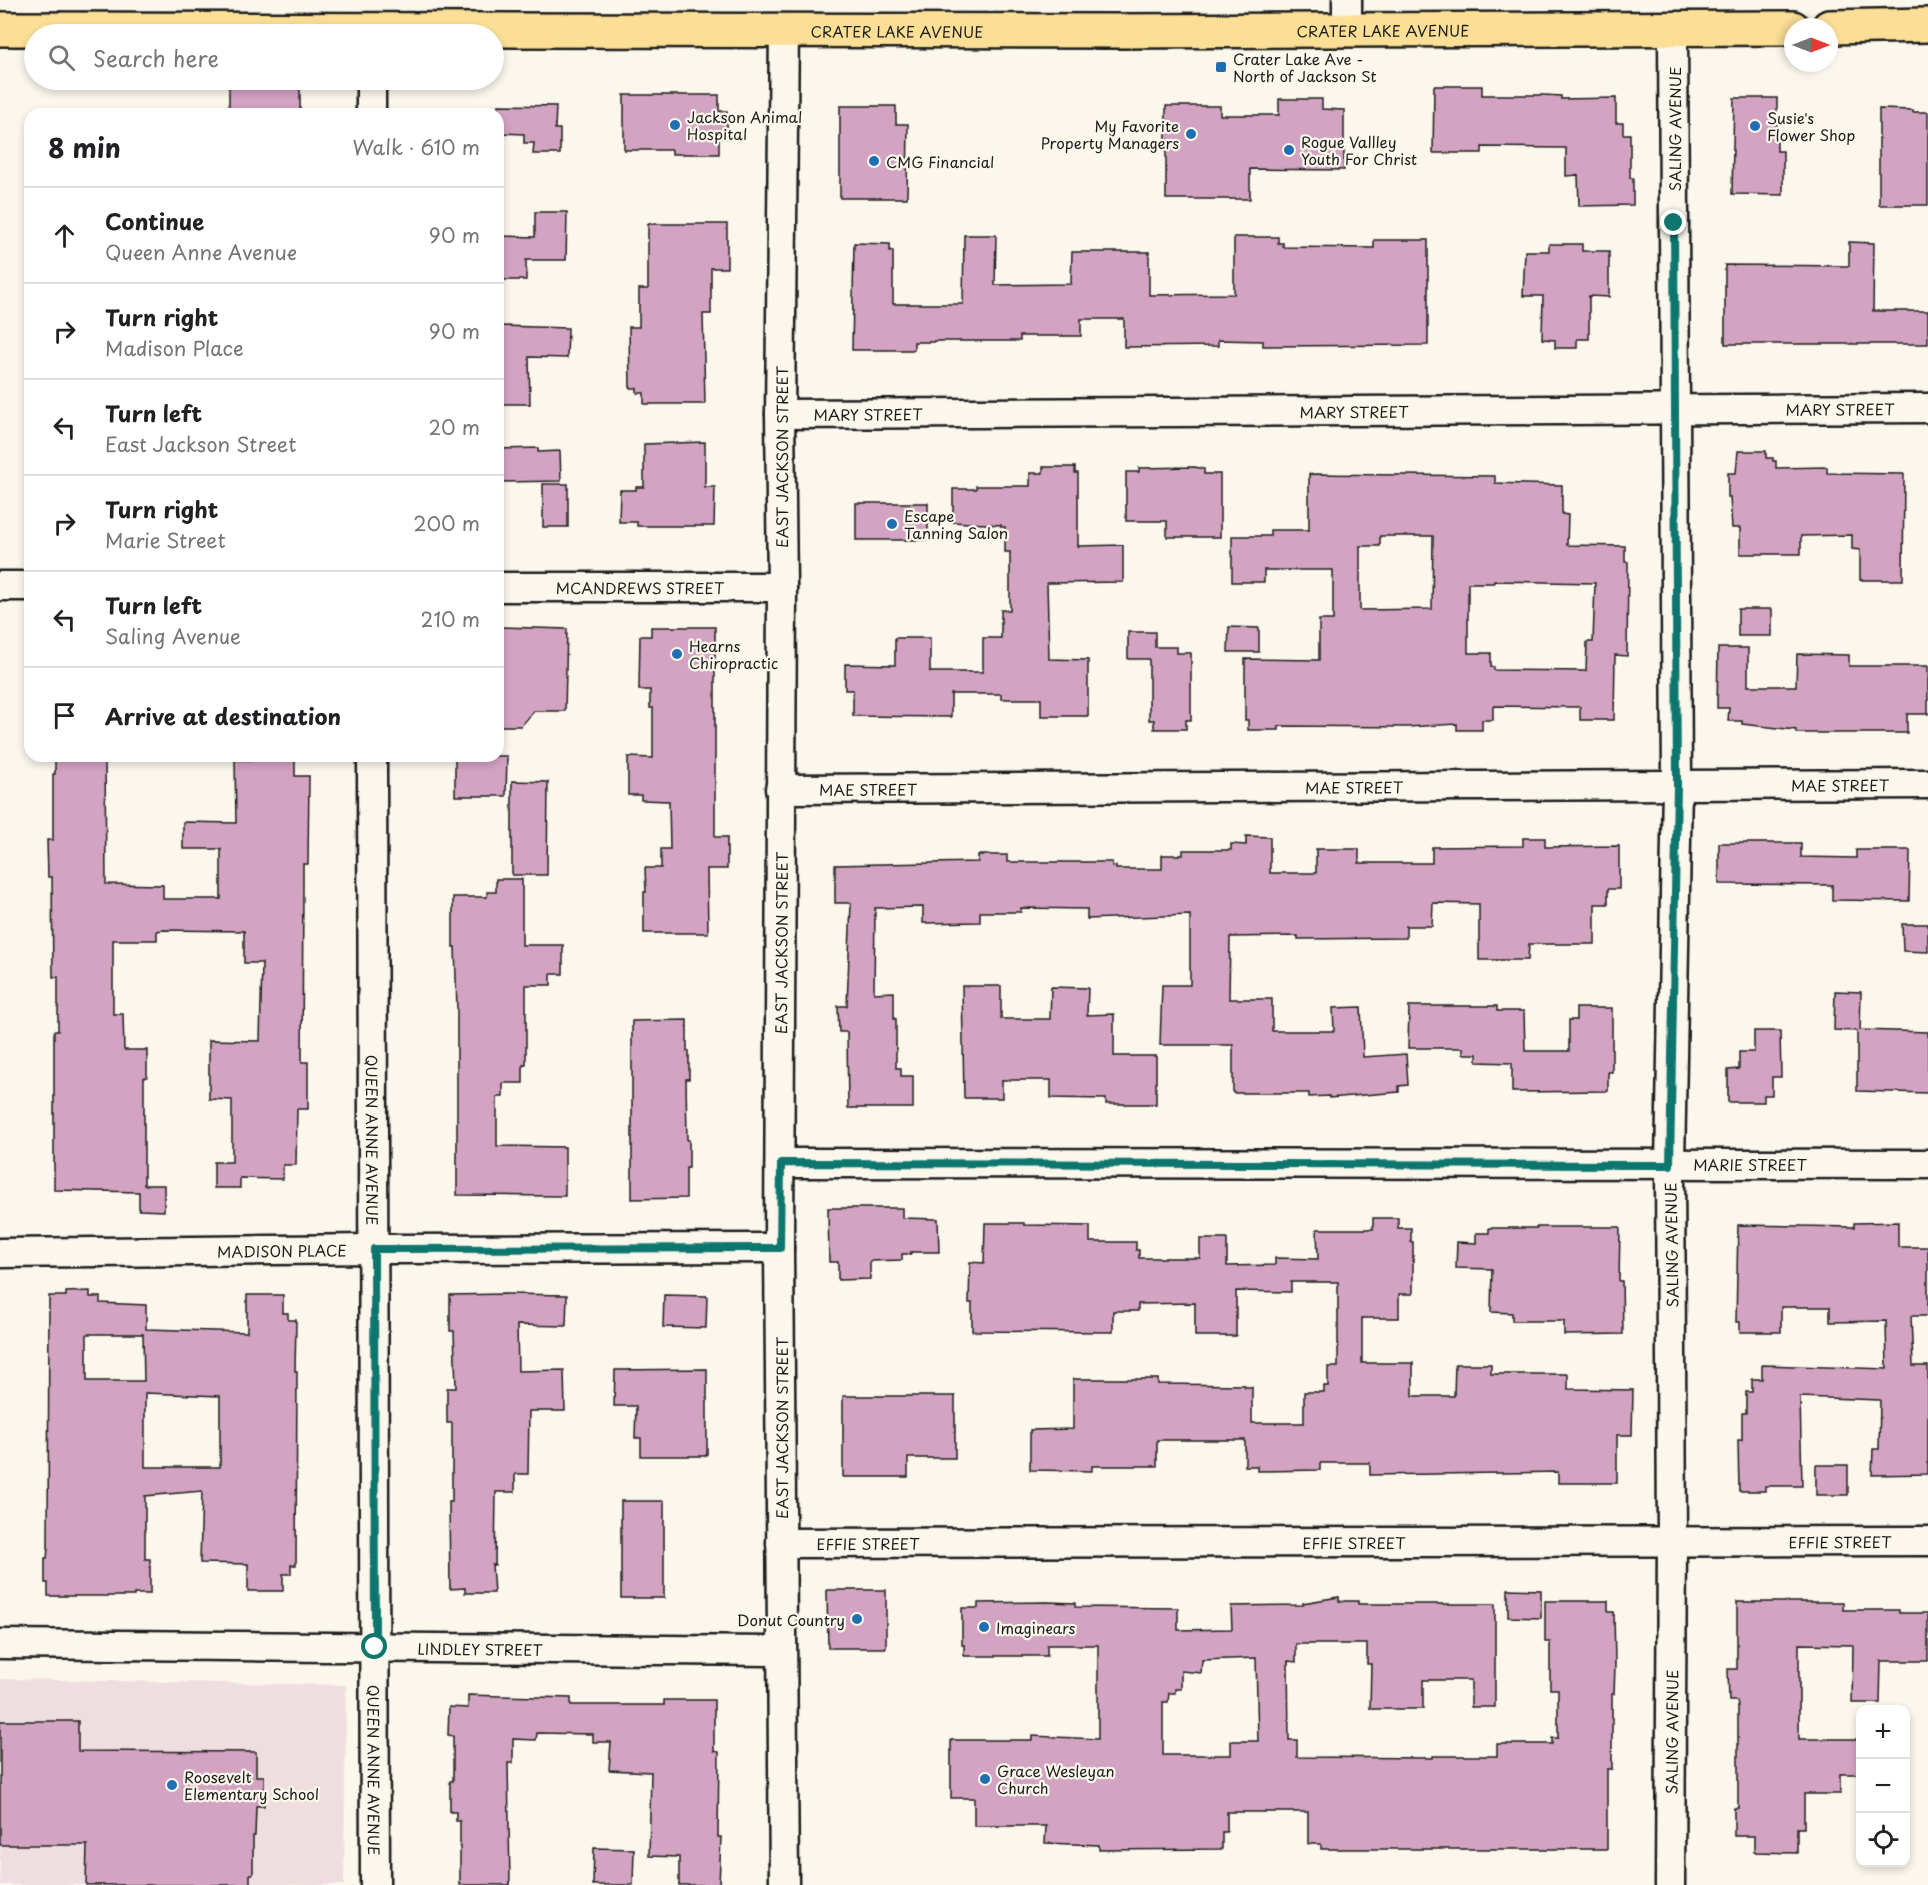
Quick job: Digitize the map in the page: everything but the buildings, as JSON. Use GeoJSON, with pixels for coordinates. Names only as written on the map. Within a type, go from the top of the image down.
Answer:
{"type":"FeatureCollection","features":[{"type":"Feature","properties":{"kind":"main road","name":"CRATER LAKE AVENUE"},"geometry":{"type":"LineString","coordinates":[[504,26],[784,14],[1347,15],[1673,30],[1784,28]]}},
{"type":"Feature","properties":{"kind":"main road"},"geometry":{"type":"LineString","coordinates":[[1838,27],[1928,26]]}},
{"type":"Feature","properties":{"kind":"main road","name":"CRATER LAKE AVENUE"},"geometry":{"type":"LineString","coordinates":[[0,29],[24,29]]}},
{"type":"Feature","properties":{"kind":"street","name":"EAST JACKSON STREET"},"geometry":{"type":"LineString","coordinates":[[784,14],[780,414],[782,587],[780,1248],[784,1885]]}},
{"type":"Feature","properties":{"kind":"street","name":"SALING AVENUE"},"geometry":{"type":"LineString","coordinates":[[1670,1885],[1672,1541],[1670,1165],[1677,785],[1673,30]]}},
{"type":"Feature","properties":{"kind":"street"},"geometry":{"type":"LineString","coordinates":[[371,90],[371,108]]}},
{"type":"Feature","properties":{"kind":"street","name":"MARY STREET"},"geometry":{"type":"LineString","coordinates":[[780,414],[1928,408]]}},
{"type":"Feature","properties":{"kind":"street"},"geometry":{"type":"LineString","coordinates":[[0,586],[24,586]]}},
{"type":"Feature","properties":{"kind":"street","name":"MCANDREWS STREET"},"geometry":{"type":"LineString","coordinates":[[504,586],[782,587]]}},
{"type":"Feature","properties":{"kind":"street","name":"QUEEN ANNE AVENUE"},"geometry":{"type":"LineString","coordinates":[[372,762],[375,1885]]}},
{"type":"Feature","properties":{"kind":"street","name":"MAE STREET"},"geometry":{"type":"LineString","coordinates":[[780,789],[1928,784]]}},
{"type":"Feature","properties":{"kind":"street","name":"MARIE STREET"},"geometry":{"type":"LineString","coordinates":[[781,1163],[1928,1164]]}},
{"type":"Feature","properties":{"kind":"street","name":"MADISON PLACE"},"geometry":{"type":"LineString","coordinates":[[0,1253],[780,1248]]}},
{"type":"Feature","properties":{"kind":"street","name":"EFFIE STREET"},"geometry":{"type":"LineString","coordinates":[[781,1543],[1928,1541]]}},
{"type":"Feature","properties":{"kind":"street","name":"LINDLEY STREET"},"geometry":{"type":"LineString","coordinates":[[0,1644],[782,1651]]}},
{"type":"Feature","properties":{"kind":"shaded area","name":"Roosevelt Elementary School"},"geometry":{"type":"Polygon","coordinates":[[[0,1679],[346,1685],[344,1885],[0,1885],[0,1679]]]}},
{"type":"Feature","properties":{"kind":"place","name":"Crater Lake Ave - North of Jackson St"},"geometry":{"type":"Point","coordinates":[1221,67]}},
{"type":"Feature","properties":{"kind":"place","name":"Jackson Animal Hospital"},"geometry":{"type":"Point","coordinates":[675,125]}},
{"type":"Feature","properties":{"kind":"place","name":"Susie's Flower Shop"},"geometry":{"type":"Point","coordinates":[1755,126]}},
{"type":"Feature","properties":{"kind":"place","name":"My Favorite Property Managers"},"geometry":{"type":"Point","coordinates":[1191,134]}},
{"type":"Feature","properties":{"kind":"place","name":"Rogue Vallley Youth For Christ"},"geometry":{"type":"Point","coordinates":[1289,150]}},
{"type":"Feature","properties":{"kind":"place","name":"CMG Financial"},"geometry":{"type":"Point","coordinates":[874,161]}},
{"type":"Feature","properties":{"kind":"place","name":"Escape Tanning Salon"},"geometry":{"type":"Point","coordinates":[892,524]}},
{"type":"Feature","properties":{"kind":"place","name":"Hearns Chiropractic"},"geometry":{"type":"Point","coordinates":[677,654]}},
{"type":"Feature","properties":{"kind":"place","name":"Donut Country"},"geometry":{"type":"Point","coordinates":[857,1619]}},
{"type":"Feature","properties":{"kind":"place","name":"Imaginears"},"geometry":{"type":"Point","coordinates":[984,1627]}},
{"type":"Feature","properties":{"kind":"place","name":"Grace Wesleyan Church"},"geometry":{"type":"Point","coordinates":[985,1779]}},
{"type":"Feature","properties":{"kind":"place","name":"Roosevelt Elementary School"},"geometry":{"type":"Point","coordinates":[172,1785]}},
{"type":"Feature","properties":{"kind":"route"},"geometry":{"type":"LineString","coordinates":[[375,1647],[374,1249],[780,1248],[781,1163],[1670,1165],[1677,785],[1674,223]]}}]}
